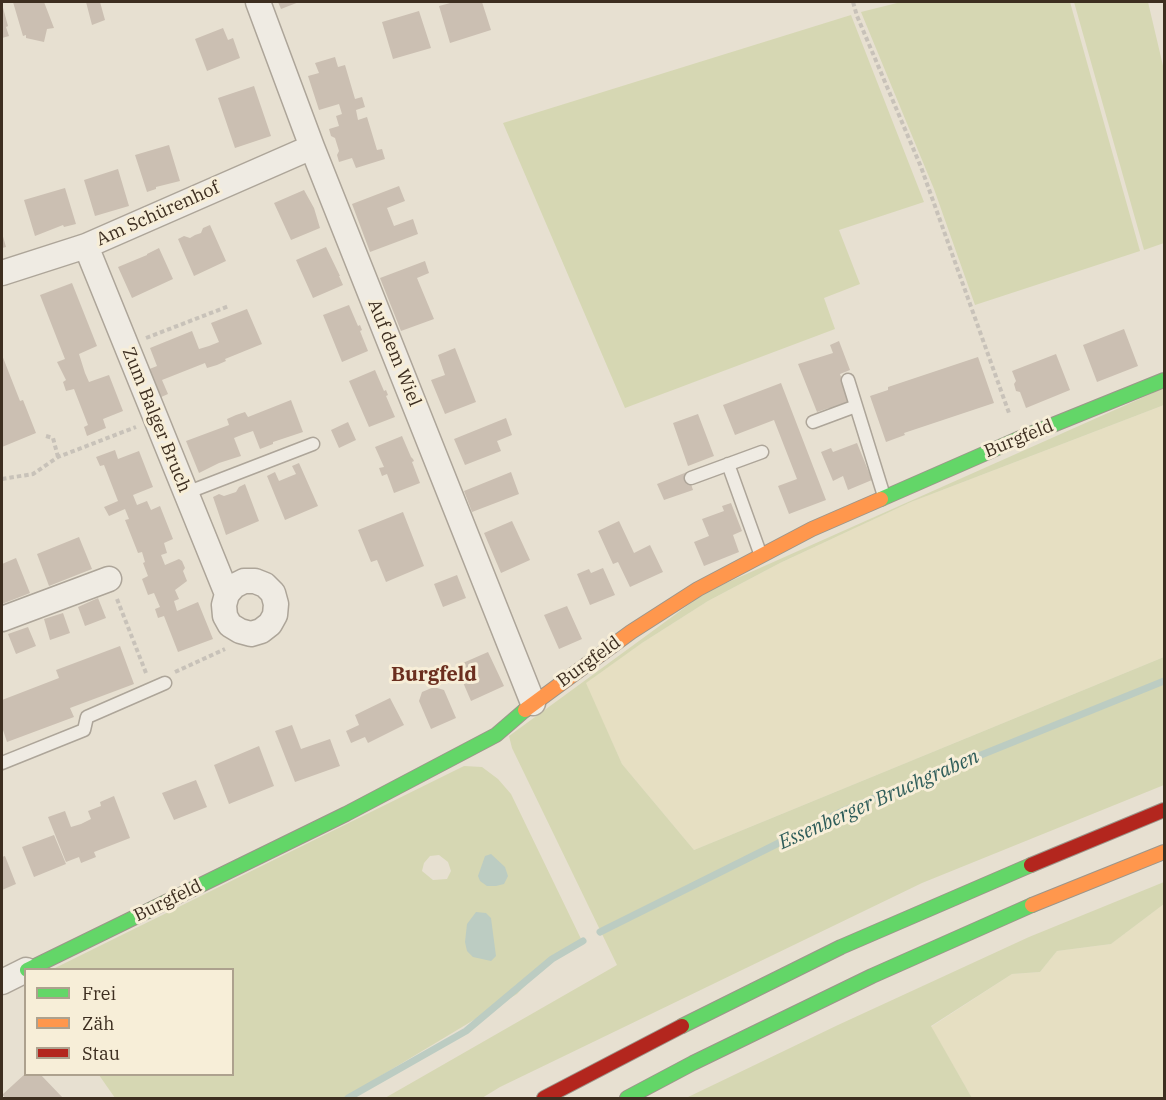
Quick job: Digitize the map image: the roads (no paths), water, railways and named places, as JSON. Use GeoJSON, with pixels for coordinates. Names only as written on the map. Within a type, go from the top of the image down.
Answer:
{"type":"FeatureCollection","features":[{"type":"Feature","properties":{"kind":"main road","name":"Burgfeld"},"geometry":{"type":"LineString","coordinates":[[30,968],[336,819],[496,735],[533,703],[631,632],[698,589],[812,529],[1018,439],[1164,381]]}},
{"type":"Feature","properties":{"kind":"main road"},"geometry":{"type":"LineString","coordinates":[[544,1098],[635,1049],[841,947],[1097,836],[1164,810]]}},
{"type":"Feature","properties":{"kind":"main road"},"geometry":{"type":"LineString","coordinates":[[627,1098],[693,1063],[872,976],[1062,892],[1164,852]]}},
{"type":"Feature","properties":{"kind":"street","name":"Auf dem Wiel"},"geometry":{"type":"LineString","coordinates":[[258,2],[312,147],[533,703]]}},
{"type":"Feature","properties":{"kind":"street","name":"Am Schürenhof"},"geometry":{"type":"LineString","coordinates":[[2,273],[86,246],[312,147]]}},
{"type":"Feature","properties":{"kind":"street","name":"Zum Balger Bruch"},"geometry":{"type":"LineString","coordinates":[[86,246],[227,594],[224,605],[225,616],[240,632],[250,634],[261,631],[270,624],[275,615],[276,604],[273,593],[265,585],[255,581],[244,581],[234,586],[227,594]]}},
{"type":"Feature","properties":{"kind":"street"},"geometry":{"type":"LineString","coordinates":[[2,619],[109,579]]}},
{"type":"Feature","properties":{"kind":"street","name":"Burgfeld"},"geometry":{"type":"LineString","coordinates":[[2,982],[24,971]]}},
{"type":"Feature","properties":{"kind":"lane"},"geometry":{"type":"LineString","coordinates":[[848,380],[885,497]]}},
{"type":"Feature","properties":{"kind":"lane"},"geometry":{"type":"LineString","coordinates":[[813,422],[856,406]]}},
{"type":"Feature","properties":{"kind":"lane"},"geometry":{"type":"LineString","coordinates":[[186,493],[313,444]]}},
{"type":"Feature","properties":{"kind":"lane"},"geometry":{"type":"LineString","coordinates":[[691,478],[762,452]]}},
{"type":"Feature","properties":{"kind":"lane"},"geometry":{"type":"LineString","coordinates":[[728,464],[761,556]]}},
{"type":"Feature","properties":{"kind":"lane"},"geometry":{"type":"LineString","coordinates":[[2,763],[84,730],[87,717],[165,683]]}},
{"type":"Feature","properties":{"kind":"waterway","name":"Essenberger Bruchgraben"},"geometry":{"type":"LineString","coordinates":[[600,932],[845,810],[1164,681]]}},
{"type":"Feature","properties":{"kind":"waterway","name":"Essenberger Bruchgraben"},"geometry":{"type":"LineString","coordinates":[[348,1098],[466,1031],[552,959],[583,941]]}},
{"type":"Feature","properties":{"kind":"district","name":"Burgfeld"},"geometry":{"type":"Point","coordinates":[434,675]}}]}
